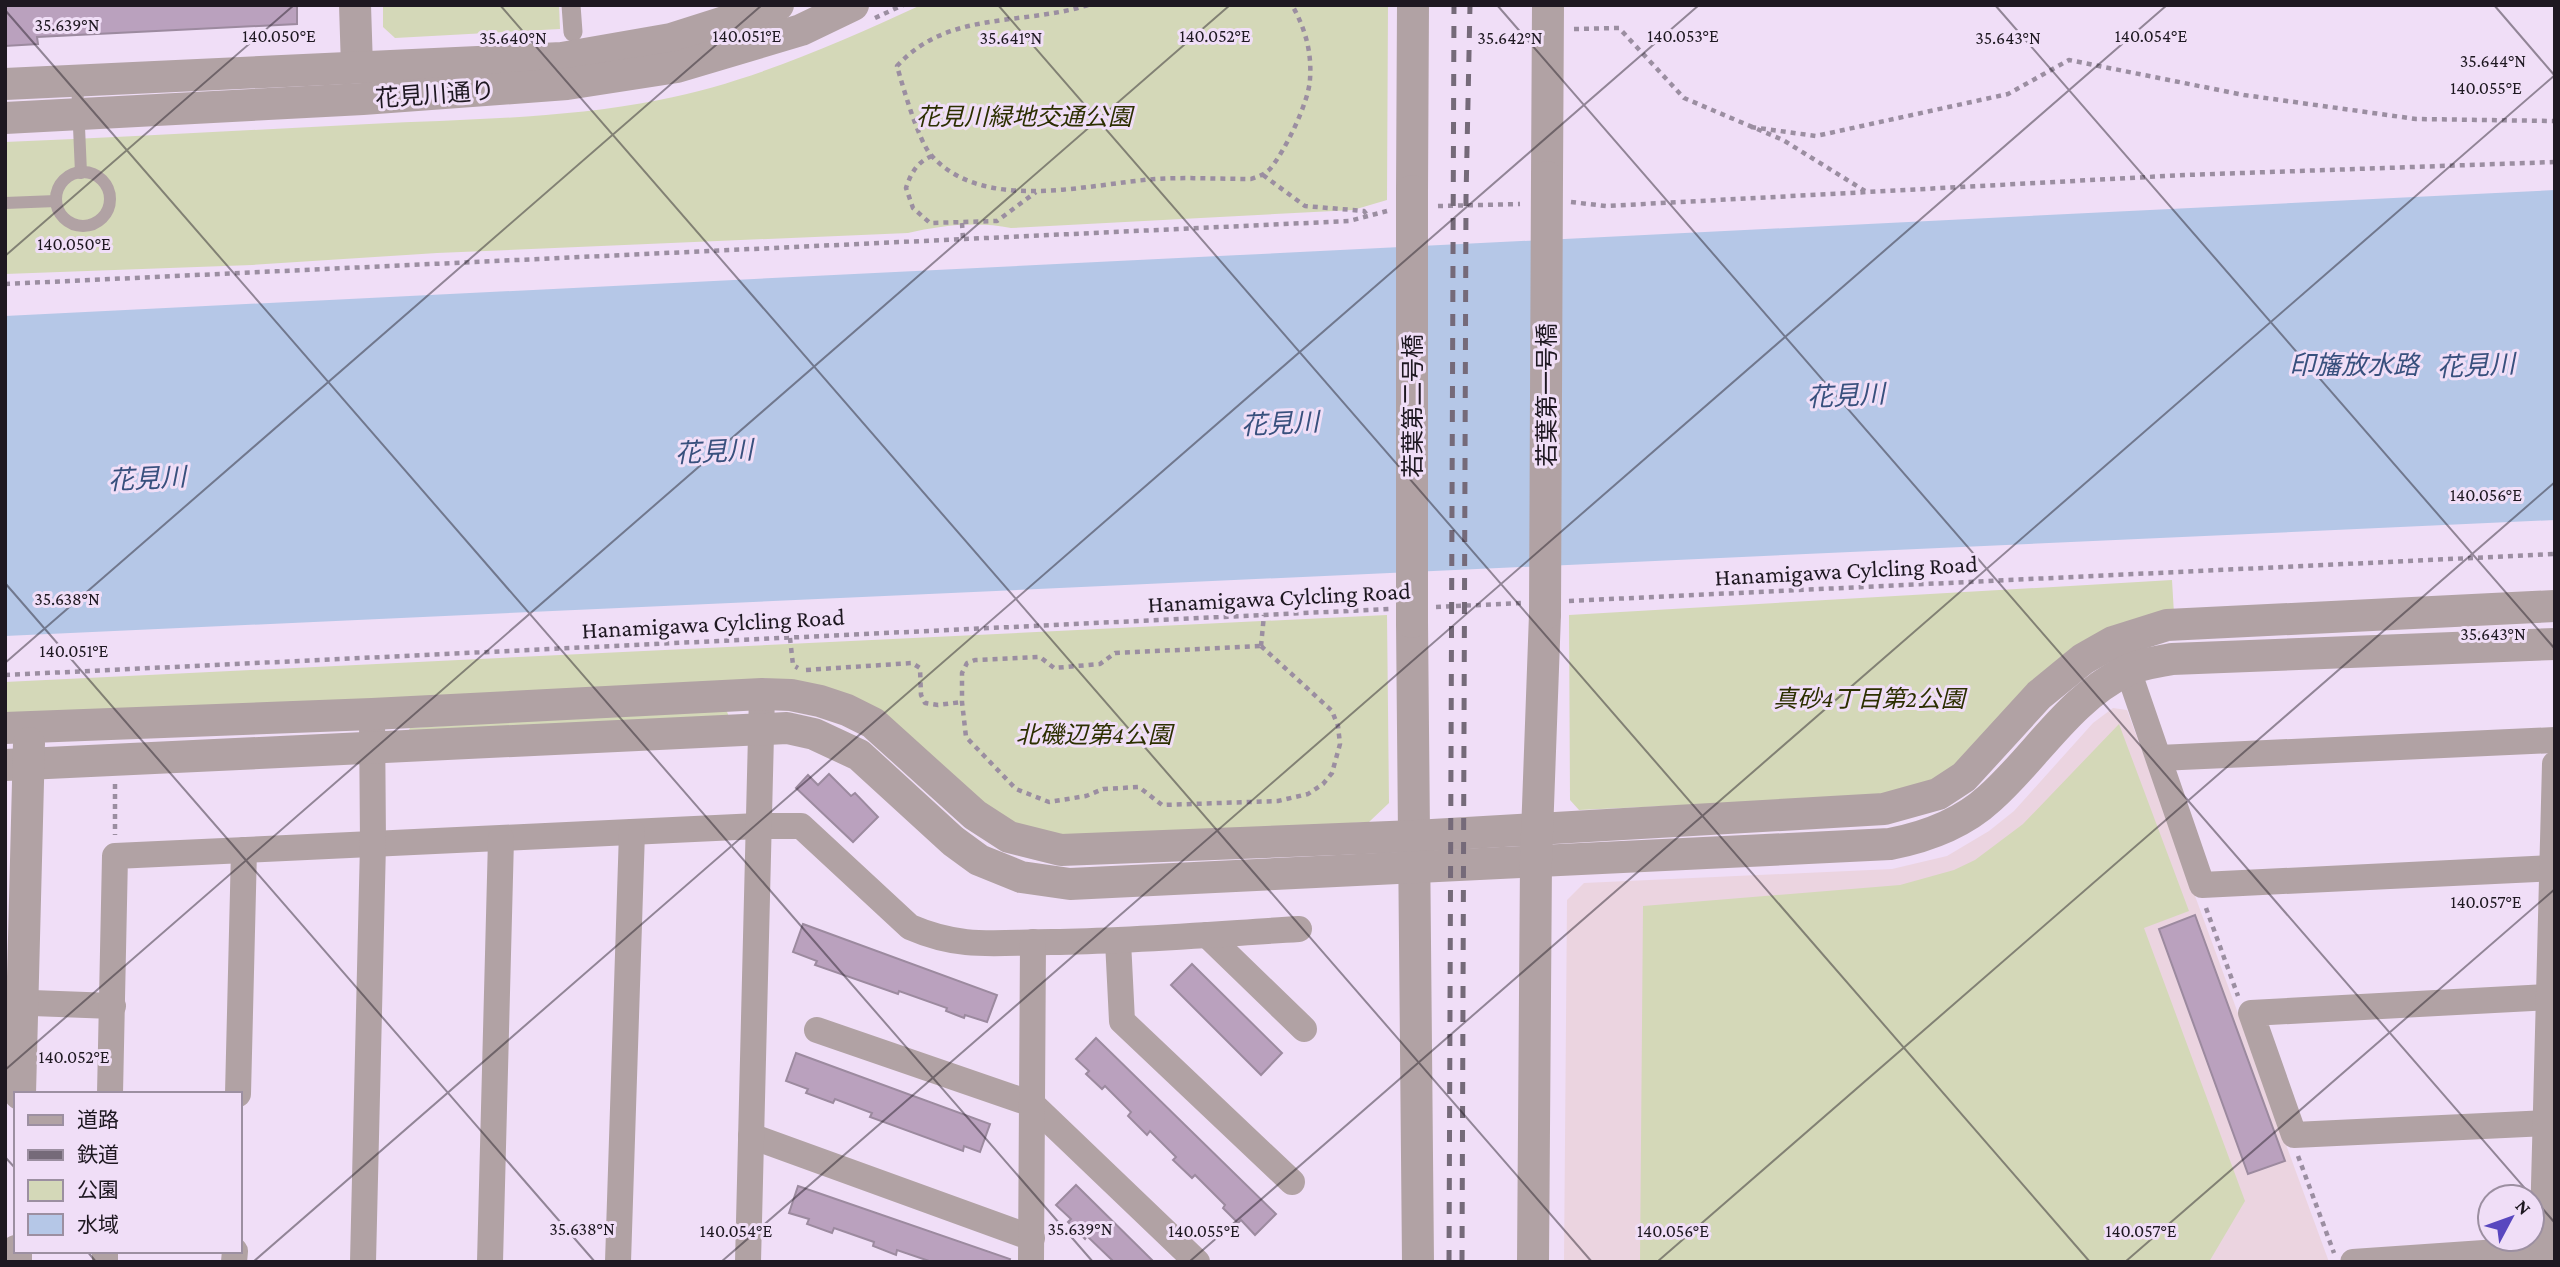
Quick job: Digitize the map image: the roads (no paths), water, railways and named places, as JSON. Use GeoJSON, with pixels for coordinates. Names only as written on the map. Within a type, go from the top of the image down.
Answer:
{"type":"FeatureCollection","features":[{"type":"Feature","properties":{"kind":"street"},"geometry":{"type":"LineString","coordinates":[[355,5],[357,67]]}},
{"type":"Feature","properties":{"kind":"street"},"geometry":{"type":"LineString","coordinates":[[571,5],[573,32]]}},
{"type":"Feature","properties":{"kind":"street","name":"花見川通り"},"geometry":{"type":"LineString","coordinates":[[5,84],[562,58],[671,38],[778,5]]}},
{"type":"Feature","properties":{"kind":"street","name":"花見川通り"},"geometry":{"type":"LineString","coordinates":[[5,118],[363,99],[567,84],[677,67],[801,30],[853,5]]}},
{"type":"Feature","properties":{"kind":"street","name":"若葉第二号橋"},"geometry":{"type":"LineString","coordinates":[[1413,5],[1415,202],[1412,613],[1418,1262]]}},
{"type":"Feature","properties":{"kind":"street","name":"若葉第一号橋"},"geometry":{"type":"LineString","coordinates":[[1533,1262],[1536,861],[1544,606],[1547,177],[1557,17]]}},
{"type":"Feature","properties":{"kind":"street"},"geometry":{"type":"LineString","coordinates":[[17,765],[787,728],[814,734],[859,755],[953,841],[979,860],[1021,877],[1070,884],[1890,844],[1923,837],[1961,820],[1989,800],[2063,720],[2101,686],[2121,656],[2167,625],[2555,606]]}},
{"type":"Feature","properties":{"kind":"street"},"geometry":{"type":"LineString","coordinates":[[20,1092],[14,1001],[17,728],[762,694],[792,695],[847,710],[873,723],[975,815],[1009,836],[1062,850],[1415,836],[1884,809],[1938,794],[1964,777],[2039,695],[2083,659],[2121,656],[2172,659],[2555,643]]}},
{"type":"Feature","properties":{"kind":"street"},"geometry":{"type":"LineString","coordinates":[[2121,656],[2202,885],[2553,868]]}},
{"type":"Feature","properties":{"kind":"street"},"geometry":{"type":"LineString","coordinates":[[748,1262],[762,694]]}},
{"type":"Feature","properties":{"kind":"street"},"geometry":{"type":"LineString","coordinates":[[363,1262],[373,844],[372,713]]}},
{"type":"Feature","properties":{"kind":"street"},"geometry":{"type":"LineString","coordinates":[[2159,758],[2555,740]]}},
{"type":"Feature","properties":{"kind":"street"},"geometry":{"type":"LineString","coordinates":[[2353,1262],[2542,1255],[2555,764]]}},
{"type":"Feature","properties":{"kind":"street"},"geometry":{"type":"LineString","coordinates":[[110,1092],[115,856],[801,826],[910,927],[932,937],[964,944],[1118,941],[1299,929]]}},
{"type":"Feature","properties":{"kind":"street"},"geometry":{"type":"LineString","coordinates":[[618,1262],[632,832]]}},
{"type":"Feature","properties":{"kind":"street"},"geometry":{"type":"LineString","coordinates":[[490,1262],[501,839]]}},
{"type":"Feature","properties":{"kind":"street"},"geometry":{"type":"LineString","coordinates":[[238,1092],[244,850]]}},
{"type":"Feature","properties":{"kind":"street"},"geometry":{"type":"LineString","coordinates":[[1207,935],[1304,1029]]}},
{"type":"Feature","properties":{"kind":"street"},"geometry":{"type":"LineString","coordinates":[[1118,941],[1122,1021],[1293,1182]]}},
{"type":"Feature","properties":{"kind":"street"},"geometry":{"type":"LineString","coordinates":[[751,1136],[1032,1250],[1033,942]]}},
{"type":"Feature","properties":{"kind":"street"},"geometry":{"type":"LineString","coordinates":[[2545,1123],[2294,1135],[2251,1013],[2549,997]]}},
{"type":"Feature","properties":{"kind":"street"},"geometry":{"type":"LineString","coordinates":[[14,1001],[113,1006]]}},
{"type":"Feature","properties":{"kind":"street"},"geometry":{"type":"LineString","coordinates":[[817,1030],[1032,1104],[1197,1262]]}},
{"type":"Feature","properties":{"kind":"lane"},"geometry":{"type":"LineString","coordinates":[[77,80],[81,173]]}},
{"type":"Feature","properties":{"kind":"lane"},"geometry":{"type":"LineString","coordinates":[[81,173],[99,177],[107,186],[110,198],[108,209],[101,219],[91,225],[79,226],[67,221],[56,201],[58,189],[65,179],[81,173]]}},
{"type":"Feature","properties":{"kind":"lane"},"geometry":{"type":"LineString","coordinates":[[5,203],[56,201]]}},
{"type":"Feature","properties":{"kind":"water","name":"印旛放水路"},"geometry":{"type":"Polygon","coordinates":[[[2555,190],[2555,520],[5,636],[5,316],[2555,190]]]}},
{"type":"Feature","properties":{"kind":"railway"},"geometry":{"type":"LineString","coordinates":[[1449,1262],[1454,5]]}},
{"type":"Feature","properties":{"kind":"railway"},"geometry":{"type":"LineString","coordinates":[[1462,1262],[1466,198],[1470,5]]}},
{"type":"Feature","properties":{"kind":"park label","name":"花見川緑地交通公園"},"geometry":{"type":"Point","coordinates":[1024,116]}},
{"type":"Feature","properties":{"kind":"park label","name":"真砂4丁目第2公園"},"geometry":{"type":"Point","coordinates":[1869,698]}},
{"type":"Feature","properties":{"kind":"park label","name":"北磯辺第4公園"},"geometry":{"type":"Point","coordinates":[1094,734]}},
{"type":"Feature","properties":{"kind":"water label","name":"花見川"},"geometry":{"type":"Point","coordinates":[2476,366]}},
{"type":"Feature","properties":{"kind":"water label","name":"花見川"},"geometry":{"type":"Point","coordinates":[1846,396]}},
{"type":"Feature","properties":{"kind":"water label","name":"花見川"},"geometry":{"type":"Point","coordinates":[1280,424]}},
{"type":"Feature","properties":{"kind":"water label","name":"花見川"},"geometry":{"type":"Point","coordinates":[714,452]}},
{"type":"Feature","properties":{"kind":"water label","name":"花見川"},"geometry":{"type":"Point","coordinates":[147,479]}}]}
